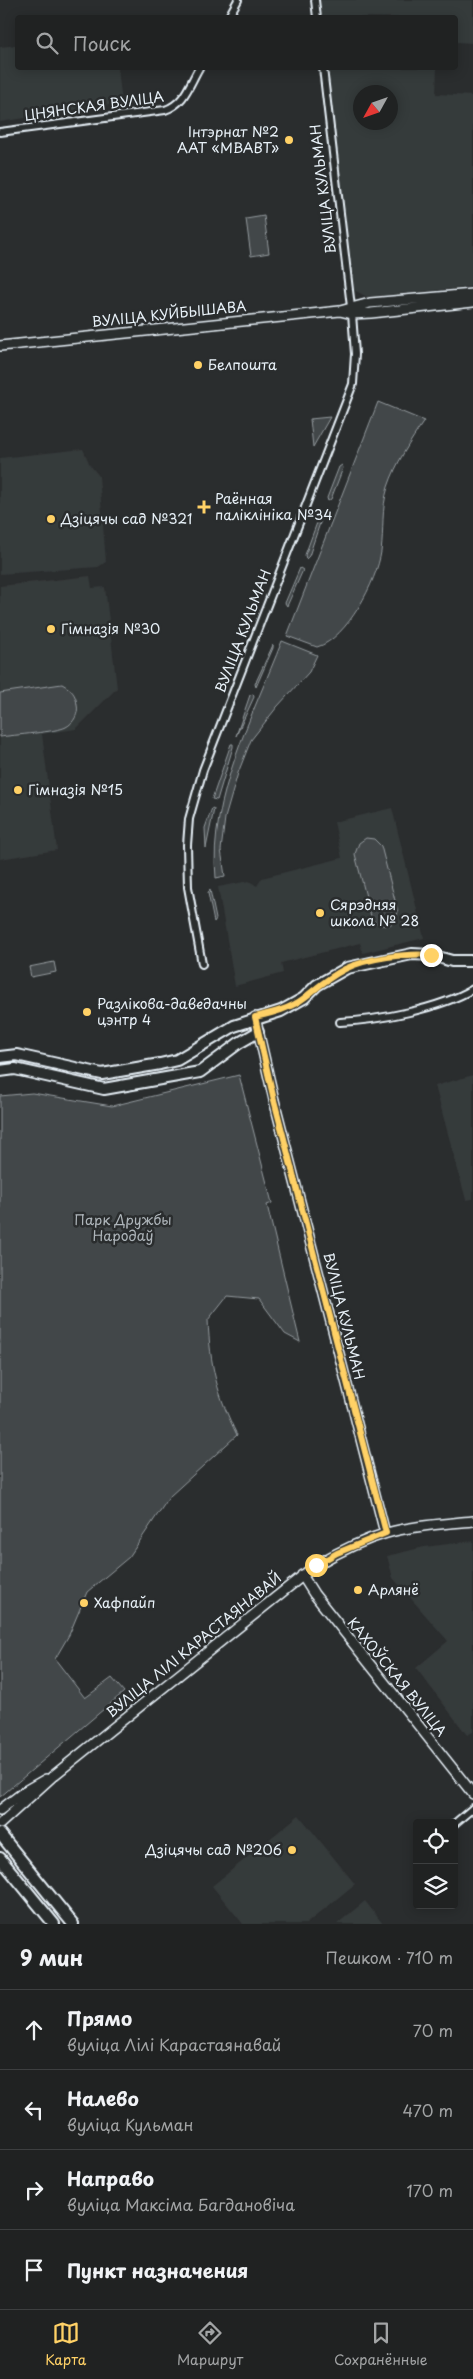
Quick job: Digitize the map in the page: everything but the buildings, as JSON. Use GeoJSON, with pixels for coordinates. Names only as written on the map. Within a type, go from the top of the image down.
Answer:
{"type":"FeatureCollection","features":[{"type":"Feature","properties":{"kind":"main road","name":"ВУЛІЦА КУЙБЫШАВА"},"geometry":{"type":"LineString","coordinates":[[352,310],[473,294]]}},
{"type":"Feature","properties":{"kind":"main road","name":"ВУЛІЦА КУЙБЫШАВА"},"geometry":{"type":"LineString","coordinates":[[0,346],[340,311],[473,302]]}},
{"type":"Feature","properties":{"kind":"main road"},"geometry":{"type":"LineString","coordinates":[[0,1057],[17,1055],[102,1074],[177,1060],[234,1026],[289,1006],[304,998],[317,985],[347,968],[412,954],[431,955],[452,961],[473,961]]}},
{"type":"Feature","properties":{"kind":"main road","name":"ВУЛІЦА КУЛЬМАН"},"geometry":{"type":"LineString","coordinates":[[255,1017],[274,1100],[386,1533]]}},
{"type":"Feature","properties":{"kind":"main road"},"geometry":{"type":"LineString","coordinates":[[0,1071],[14,1069],[104,1089],[200,1072],[239,1043],[258,1032]]}},
{"type":"Feature","properties":{"kind":"main road","name":"ВУЛІЦА ЛІЛІ КАРАСТАЯНАВАЙ"},"geometry":{"type":"LineString","coordinates":[[0,1824],[53,1776],[302,1575],[337,1553],[386,1533],[411,1528],[473,1521]]}},
{"type":"Feature","properties":{"kind":"main road","name":"КАХОЎСКАЯ ВУЛІЦА"},"geometry":{"type":"LineString","coordinates":[[302,1575],[314,1594],[473,1794]]}},
{"type":"Feature","properties":{"kind":"main road","name":"ВУЛІЦА ЛІЛІ КАРАСТАЯНАВАЙ"},"geometry":{"type":"LineString","coordinates":[[0,1810],[25,1791],[53,1776]]}},
{"type":"Feature","properties":{"kind":"main road"},"geometry":{"type":"LineString","coordinates":[[0,1834],[73,1924]]}},
{"type":"Feature","properties":{"kind":"main road"},"geometry":{"type":"LineString","coordinates":[[0,1858],[54,1924]]}},
{"type":"Feature","properties":{"kind":"street"},"geometry":{"type":"LineString","coordinates":[[230,15],[238,0]]}},
{"type":"Feature","properties":{"kind":"street"},"geometry":{"type":"LineString","coordinates":[[315,0],[317,15]]}},
{"type":"Feature","properties":{"kind":"street","name":"ЦНЯНСКАЯ ВУЛІЦА"},"geometry":{"type":"LineString","coordinates":[[0,132],[165,110],[176,106],[183,98],[198,70]]}},
{"type":"Feature","properties":{"kind":"street","name":"ВУЛІЦА КУЛЬМАН"},"geometry":{"type":"LineString","coordinates":[[202,964],[186,869],[189,819],[203,770],[353,384],[355,354],[352,310],[323,70]]}},
{"type":"Feature","properties":{"kind":"street"},"geometry":{"type":"LineString","coordinates":[[340,1022],[369,1021],[457,998],[473,989]]}},
{"type":"Feature","properties":{"kind":"street"},"geometry":{"type":"LineString","coordinates":[[458,1821],[473,1808]]}},
{"type":"Feature","properties":{"kind":"shaded area"},"geometry":{"type":"Polygon","coordinates":[[[320,0],[473,0],[473,43],[458,42],[458,15],[322,15],[320,0]]]}},
{"type":"Feature","properties":{"kind":"shaded area"},"geometry":{"type":"Polygon","coordinates":[[[15,45],[15,70],[118,70],[122,103],[0,122],[0,47],[15,45]]]}},
{"type":"Feature","properties":{"kind":"shaded area"},"geometry":{"type":"Polygon","coordinates":[[[327,70],[437,70],[436,94],[473,96],[473,287],[367,297],[354,290],[340,190],[327,70]]]}},
{"type":"Feature","properties":{"kind":"shaded area","name":"Дзіцячы сад №321"},"geometry":{"type":"Polygon","coordinates":[[[83,449],[90,465],[99,476],[106,562],[98,567],[0,574],[0,458],[83,449]]]}},
{"type":"Feature","properties":{"kind":"shaded area"},"geometry":{"type":"Polygon","coordinates":[[[90,576],[92,588],[105,587],[117,688],[76,729],[42,734],[57,850],[0,859],[0,586],[90,576]]]}},
{"type":"Feature","properties":{"kind":"shaded area","name":"Сярэдняя школа № 28"},"geometry":{"type":"Polygon","coordinates":[[[392,808],[424,938],[363,953],[360,943],[281,963],[283,973],[235,986],[218,887],[249,881],[257,886],[262,878],[342,858],[334,822],[392,808]]]}},
{"type":"Feature","properties":{"kind":"shaded area"},"geometry":{"type":"Polygon","coordinates":[[[473,1075],[473,1199],[466,1200],[435,1086],[473,1075]]]}},
{"type":"Feature","properties":{"kind":"shaded area"},"geometry":{"type":"Polygon","coordinates":[[[473,1541],[473,1732],[467,1735],[416,1668],[448,1641],[393,1578],[387,1556],[424,1547],[473,1541]]]}},
{"type":"Feature","properties":{"kind":"shaded area","name":"Дзіцячы сад №206"},"geometry":{"type":"Polygon","coordinates":[[[299,1815],[355,1884],[306,1924],[243,1924],[212,1886],[299,1815]]]}},
{"type":"Feature","properties":{"kind":"shaded area"},"geometry":{"type":"Polygon","coordinates":[[[365,1901],[383,1924],[337,1924],[365,1901]]]}},
{"type":"Feature","properties":{"kind":"green space"},"geometry":{"type":"Polygon","coordinates":[[[264,216],[269,253],[251,256],[246,219],[264,216]]]}},
{"type":"Feature","properties":{"kind":"green space"},"geometry":{"type":"Polygon","coordinates":[[[378,402],[424,421],[399,461],[388,487],[381,552],[374,578],[359,607],[349,621],[328,642],[317,647],[287,636],[378,402]]]}},
{"type":"Feature","properties":{"kind":"green space"},"geometry":{"type":"Polygon","coordinates":[[[330,417],[313,447],[310,419],[330,417]]]}},
{"type":"Feature","properties":{"kind":"green space"},"geometry":{"type":"Polygon","coordinates":[[[342,465],[343,468],[331,499],[328,501],[327,498],[339,467],[342,465]]]}},
{"type":"Feature","properties":{"kind":"green space"},"geometry":{"type":"Polygon","coordinates":[[[322,517],[309,556],[306,559],[305,555],[318,520],[322,517]]]}},
{"type":"Feature","properties":{"kind":"green space"},"geometry":{"type":"Polygon","coordinates":[[[300,568],[303,570],[287,606],[285,603],[300,568]]]}},
{"type":"Feature","properties":{"kind":"green space"},"geometry":{"type":"Polygon","coordinates":[[[282,641],[317,655],[309,672],[277,707],[251,740],[238,773],[225,818],[221,850],[225,876],[216,878],[215,848],[226,787],[235,757],[282,641]]]}},
{"type":"Feature","properties":{"kind":"green space"},"geometry":{"type":"Polygon","coordinates":[[[273,645],[273,648],[256,687],[255,684],[273,645]]]}},
{"type":"Feature","properties":{"kind":"green space"},"geometry":{"type":"Polygon","coordinates":[[[62,684],[72,692],[76,701],[77,714],[69,725],[61,729],[0,737],[0,693],[62,684]]]}},
{"type":"Feature","properties":{"kind":"green space"},"geometry":{"type":"Polygon","coordinates":[[[253,694],[254,697],[236,736],[250,695],[253,694]]]}},
{"type":"Feature","properties":{"kind":"green space"},"geometry":{"type":"Polygon","coordinates":[[[231,744],[233,744],[233,747],[217,800],[212,799],[231,744]]]}},
{"type":"Feature","properties":{"kind":"green space"},"geometry":{"type":"Polygon","coordinates":[[[212,808],[214,809],[206,848],[205,828],[212,808]]]}},
{"type":"Feature","properties":{"kind":"green space"},"geometry":{"type":"Polygon","coordinates":[[[366,838],[374,839],[381,846],[398,912],[391,924],[384,926],[372,920],[355,854],[359,843],[366,838]]]}},
{"type":"Feature","properties":{"kind":"green space"},"geometry":{"type":"Polygon","coordinates":[[[210,890],[216,919],[214,922],[208,893],[210,890]]]}},
{"type":"Feature","properties":{"kind":"green space"},"geometry":{"type":"Polygon","coordinates":[[[54,962],[56,972],[31,977],[29,967],[54,962]]]}},
{"type":"Feature","properties":{"kind":"green space","name":"Парк Дружбы Народаў"},"geometry":{"type":"Polygon","coordinates":[[[239,1075],[272,1203],[267,1205],[300,1342],[285,1334],[259,1299],[227,1296],[208,1320],[216,1379],[224,1406],[237,1435],[170,1496],[129,1557],[87,1592],[69,1635],[55,1659],[85,1698],[112,1678],[124,1692],[0,1797],[0,1096],[32,1093],[112,1106],[239,1075]]]}},
{"type":"Feature","properties":{"kind":"place","name":"Інтэрнат №2 ААТ «МВАВТ»"},"geometry":{"type":"Point","coordinates":[289,140]}},
{"type":"Feature","properties":{"kind":"place","name":"Белпошта"},"geometry":{"type":"Point","coordinates":[198,365]}},
{"type":"Feature","properties":{"kind":"place","name":"Раённая паліклініка №34"},"geometry":{"type":"Point","coordinates":[204,507]}},
{"type":"Feature","properties":{"kind":"place","name":"Дзіцячы сад №321"},"geometry":{"type":"Point","coordinates":[51,519]}},
{"type":"Feature","properties":{"kind":"place","name":"Гімназія №30"},"geometry":{"type":"Point","coordinates":[51,629]}},
{"type":"Feature","properties":{"kind":"place","name":"Гімназія №15"},"geometry":{"type":"Point","coordinates":[18,790]}},
{"type":"Feature","properties":{"kind":"place","name":"Сярэдняя школа № 28"},"geometry":{"type":"Point","coordinates":[320,913]}},
{"type":"Feature","properties":{"kind":"place","name":"Разлікова-даведачны цэнтр 4"},"geometry":{"type":"Point","coordinates":[87,1012]}},
{"type":"Feature","properties":{"kind":"place","name":"Арлянё"},"geometry":{"type":"Point","coordinates":[358,1590]}},
{"type":"Feature","properties":{"kind":"place","name":"Хафпайп"},"geometry":{"type":"Point","coordinates":[84,1603]}},
{"type":"Feature","properties":{"kind":"place","name":"Дзіцячы сад №206"},"geometry":{"type":"Point","coordinates":[292,1850]}},
{"type":"Feature","properties":{"kind":"route"},"geometry":{"type":"LineString","coordinates":[[316,1565],[337,1553],[386,1533],[323,1294],[255,1017],[280,1011],[304,998],[317,985],[347,968],[412,954],[431,955]]}}]}
